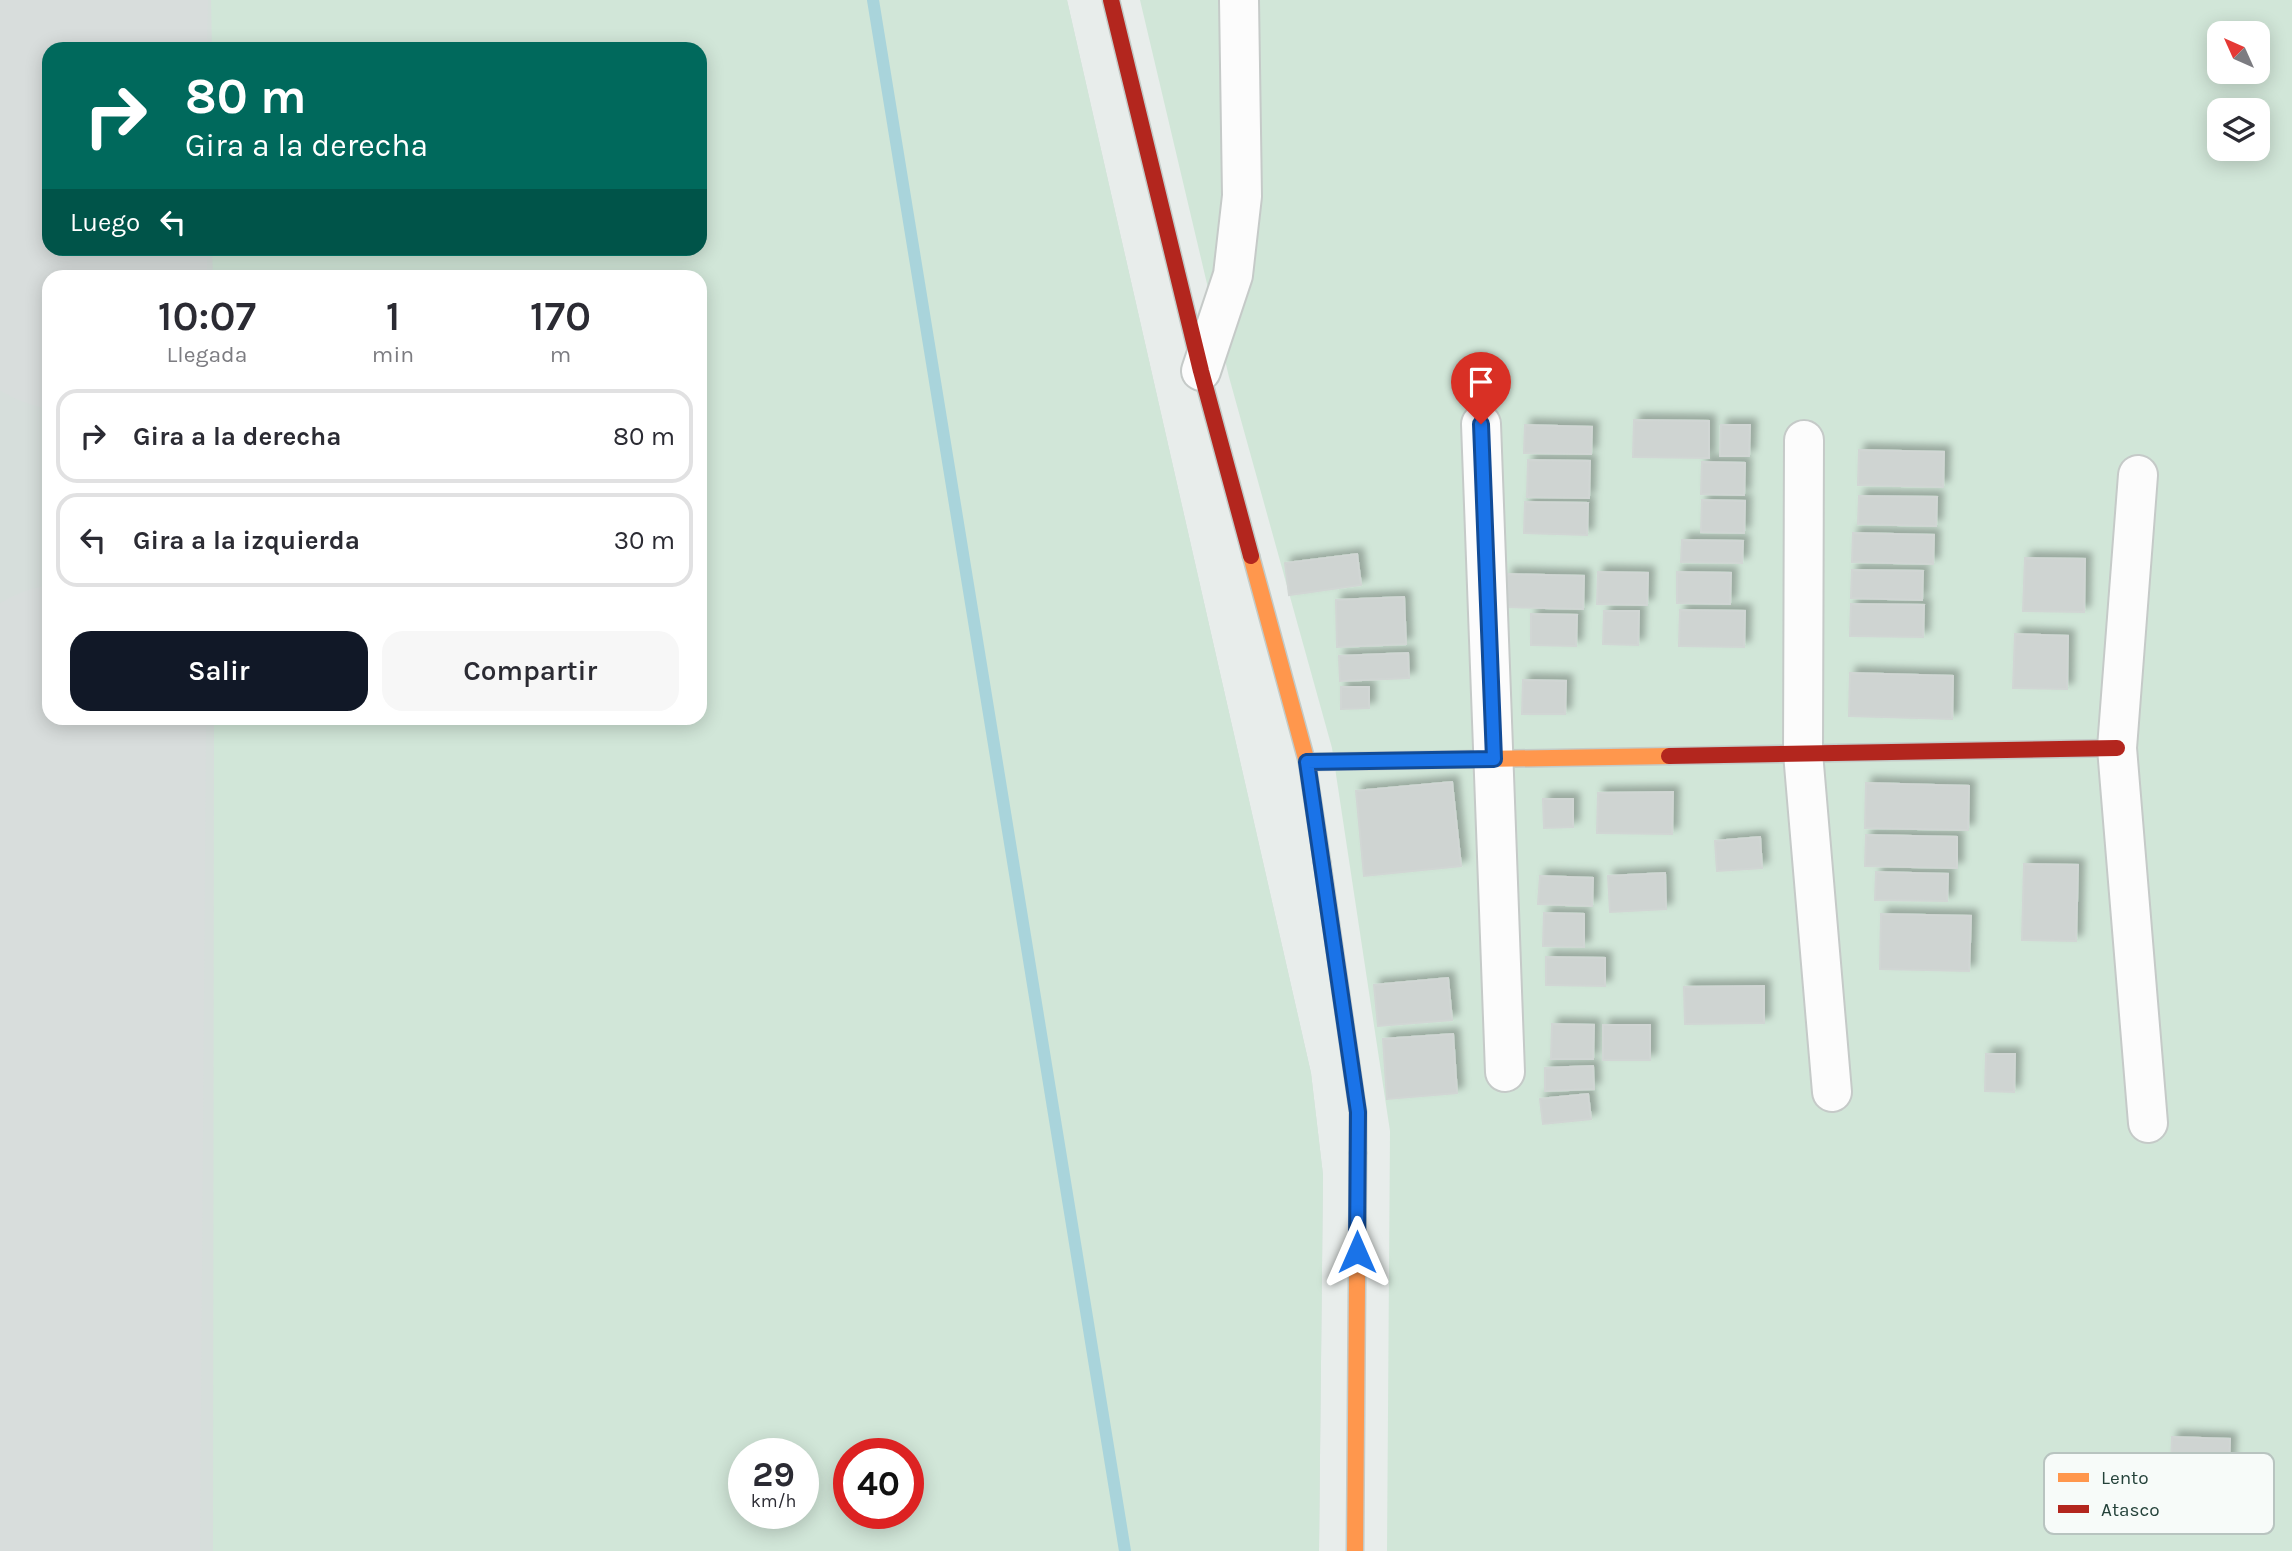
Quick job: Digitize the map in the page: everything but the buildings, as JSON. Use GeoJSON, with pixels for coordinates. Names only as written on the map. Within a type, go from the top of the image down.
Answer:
{"type":"FeatureCollection","features":[{"type":"Feature","properties":{"kind":"street"},"geometry":{"type":"LineString","coordinates":[[1111,0],[1201,371],[1307,762],[1358,1112],[1355,1551]]}},
{"type":"Feature","properties":{"kind":"street"},"geometry":{"type":"LineString","coordinates":[[1201,371],[1233,275],[1242,196],[1239,0]]}},
{"type":"Feature","properties":{"kind":"street"},"geometry":{"type":"LineString","coordinates":[[1481,424],[1505,1072]]}},
{"type":"Feature","properties":{"kind":"street"},"geometry":{"type":"LineString","coordinates":[[1804,440],[1803,754],[1832,1092]]}},
{"type":"Feature","properties":{"kind":"street"},"geometry":{"type":"LineString","coordinates":[[2138,475],[2118,748],[2148,1123]]}},
{"type":"Feature","properties":{"kind":"street"},"geometry":{"type":"LineString","coordinates":[[1307,762],[2118,748]]}},
{"type":"Feature","properties":{"kind":"shaded area"},"geometry":{"type":"Polygon","coordinates":[[[0,0],[1067,0],[1311,1073],[1323,1175],[1319,1551],[0,1551],[0,0]]]}},
{"type":"Feature","properties":{"kind":"green space"},"geometry":{"type":"Polygon","coordinates":[[[211,0],[1067,0],[1311,1073],[1323,1175],[1319,1551],[213,1551],[214,725],[707,725],[707,270],[213,270],[212,256],[707,256],[707,42],[212,42],[211,0]]]}},
{"type":"Feature","properties":{"kind":"green space"},"geometry":{"type":"Polygon","coordinates":[[[1140,0],[2292,0],[2292,1551],[1387,1551],[1390,1131],[1332,748],[1229,377],[1140,0]]]}},
{"type":"Feature","properties":{"kind":"waterway"},"geometry":{"type":"LineString","coordinates":[[873,0],[1125,1551]]}},
{"type":"Feature","properties":{"kind":"taxiway"},"geometry":{"type":"LineString","coordinates":[[0,817],[34,790],[57,754],[70,727]]}},
{"type":"Feature","properties":{"kind":"taxiway"},"geometry":{"type":"LineString","coordinates":[[0,852],[47,898],[70,941]]}},
{"type":"Feature","properties":{"kind":"runway"},"geometry":{"type":"LineString","coordinates":[[72,42],[73,0]]}},
{"type":"Feature","properties":{"kind":"runway"},"geometry":{"type":"LineString","coordinates":[[72,256],[72,270]]}},
{"type":"Feature","properties":{"kind":"runway"},"geometry":{"type":"LineString","coordinates":[[65,1551],[71,725]]}},
{"type":"Feature","properties":{"kind":"traffic: slow"},"geometry":{"type":"LineString","coordinates":[[1251,556],[1307,762],[1322,862]]}},
{"type":"Feature","properties":{"kind":"traffic: slow"},"geometry":{"type":"LineString","coordinates":[[1307,762],[1669,756]]}},
{"type":"Feature","properties":{"kind":"traffic: slow"},"geometry":{"type":"LineString","coordinates":[[1355,1551],[1358,1153]]}},
{"type":"Feature","properties":{"kind":"traffic: jam"},"geometry":{"type":"LineString","coordinates":[[1111,0],[1201,371],[1251,556]]}},
{"type":"Feature","properties":{"kind":"traffic: jam"},"geometry":{"type":"LineString","coordinates":[[1669,756],[2117,748]]}},
{"type":"Feature","properties":{"kind":"traffic: jam"},"geometry":{"type":"LineString","coordinates":[[1322,862],[1358,1112],[1358,1153]]}},
{"type":"Feature","properties":{"kind":"route"},"geometry":{"type":"LineString","coordinates":[[1357,1252],[1358,1112],[1307,762],[1494,759],[1481,424]]}}]}
